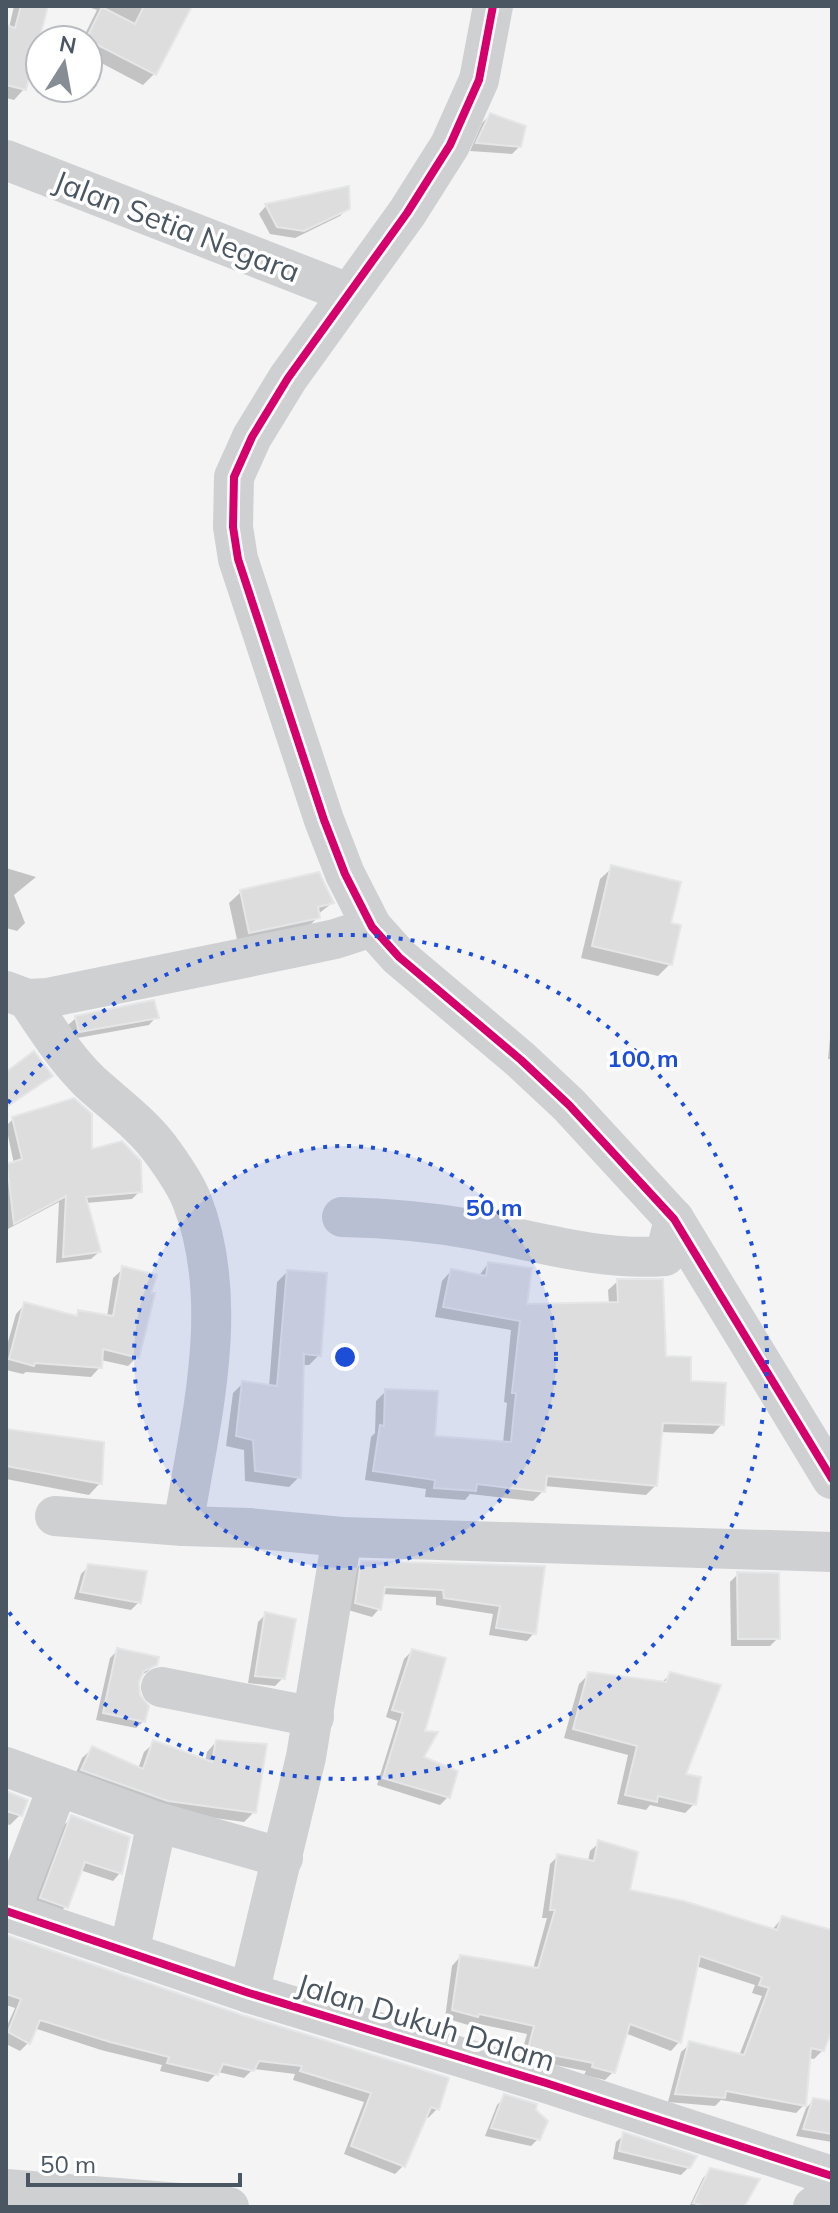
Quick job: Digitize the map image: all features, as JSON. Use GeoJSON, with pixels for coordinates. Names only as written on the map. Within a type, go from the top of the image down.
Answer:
{"type":"FeatureCollection","features":[{"type":"Feature","properties":{"kind":"street"},"geometry":{"type":"LineString","coordinates":[[493,6],[479,80],[450,145],[407,213],[288,378],[252,437],[234,477],[233,527],[238,559],[324,820],[345,874],[372,927],[399,957],[521,1060],[569,1105],[674,1219],[832,1479]]}},
{"type":"Feature","properties":{"kind":"street","name":"Jalan Setia Negara"},"geometry":{"type":"LineString","coordinates":[[6,160],[348,293]]}},
{"type":"Feature","properties":{"kind":"street"},"geometry":{"type":"LineString","coordinates":[[17,995],[47,998],[335,939],[372,927]]}},
{"type":"Feature","properties":{"kind":"street"},"geometry":{"type":"LineString","coordinates":[[17,995],[90,1082],[127,1113],[163,1152],[191,1199],[206,1253],[211,1311],[209,1360],[183,1526]]}},
{"type":"Feature","properties":{"kind":"street"},"geometry":{"type":"LineString","coordinates":[[342,1217],[437,1224],[624,1258],[665,1256],[674,1219]]}},
{"type":"Feature","properties":{"kind":"street"},"geometry":{"type":"LineString","coordinates":[[55,1516],[342,1537],[832,1552]]}},
{"type":"Feature","properties":{"kind":"street"},"geometry":{"type":"LineString","coordinates":[[249,1993],[314,1717],[342,1537]]}},
{"type":"Feature","properties":{"kind":"street"},"geometry":{"type":"LineString","coordinates":[[161,1687],[314,1717]]}},
{"type":"Feature","properties":{"kind":"street"},"geometry":{"type":"LineString","coordinates":[[6,1767],[157,1822],[283,1858]]}},
{"type":"Feature","properties":{"kind":"street"},"geometry":{"type":"LineString","coordinates":[[8,1912],[58,1786]]}},
{"type":"Feature","properties":{"kind":"street"},"geometry":{"type":"LineString","coordinates":[[129,1953],[157,1822]]}},
{"type":"Feature","properties":{"kind":"street","name":"Jalan Dukuh Dalam"},"geometry":{"type":"LineString","coordinates":[[8,1912],[249,1993],[546,2083],[832,2176]]}},
{"type":"Feature","properties":{"kind":"street"},"geometry":{"type":"LineString","coordinates":[[6,2189],[229,2207]]}},
{"type":"Feature","properties":{"kind":"street"},"geometry":{"type":"LineString","coordinates":[[813,2207],[832,2192]]}},
{"type":"Feature","properties":{"kind":"building"},"geometry":{"type":"Polygon","coordinates":[[[21,6],[48,6],[43,24],[24,24],[24,90],[6,85],[6,25],[15,28],[21,6]]]}},
{"type":"Feature","properties":{"kind":"building"},"geometry":{"type":"Polygon","coordinates":[[[144,6],[192,6],[156,75],[104,48],[104,24],[94,24],[102,7],[135,24],[144,6]]]}},
{"type":"Feature","properties":{"kind":"building"},"geometry":{"type":"Polygon","coordinates":[[[490,113],[526,126],[521,147],[476,143],[490,113]]]}},
{"type":"Feature","properties":{"kind":"building"},"geometry":{"type":"Polygon","coordinates":[[[349,186],[350,209],[304,231],[277,227],[265,204],[349,186]]]}},
{"type":"Feature","properties":{"kind":"building"},"geometry":{"type":"Polygon","coordinates":[[[611,865],[681,882],[671,923],[681,925],[672,965],[592,946],[611,865]]]}},
{"type":"Feature","properties":{"kind":"building"},"geometry":{"type":"Polygon","coordinates":[[[319,872],[334,903],[318,907],[320,918],[249,933],[240,890],[319,872]]]}},
{"type":"Feature","properties":{"kind":"building"},"geometry":{"type":"Polygon","coordinates":[[[154,1000],[159,1018],[79,1032],[75,1016],[154,1000]]]}},
{"type":"Feature","properties":{"kind":"building"},"geometry":{"type":"Polygon","coordinates":[[[34,1051],[53,1076],[6,1107],[6,1072],[34,1051]]]}},
{"type":"Feature","properties":{"kind":"building"},"geometry":{"type":"Polygon","coordinates":[[[74,1098],[92,1114],[92,1149],[122,1141],[141,1161],[142,1192],[86,1197],[101,1252],[63,1257],[66,1196],[14,1224],[7,1164],[22,1159],[12,1117],[74,1098]]]}},
{"type":"Feature","properties":{"kind":"building"},"geometry":{"type":"Polygon","coordinates":[[[488,1262],[532,1268],[527,1304],[618,1302],[617,1279],[663,1279],[666,1356],[691,1357],[691,1381],[726,1383],[724,1425],[663,1423],[657,1486],[547,1476],[545,1492],[477,1484],[476,1491],[434,1488],[435,1480],[373,1471],[380,1425],[384,1426],[385,1389],[438,1391],[435,1436],[511,1442],[516,1393],[512,1393],[520,1321],[443,1307],[451,1269],[486,1276],[488,1262]]]}},
{"type":"Feature","properties":{"kind":"building"},"geometry":{"type":"Polygon","coordinates":[[[122,1266],[157,1275],[139,1358],[103,1349],[102,1368],[35,1363],[34,1366],[9,1359],[24,1302],[77,1316],[78,1310],[113,1316],[122,1266]]]}},
{"type":"Feature","properties":{"kind":"building"},"geometry":{"type":"Polygon","coordinates":[[[287,1270],[327,1273],[321,1356],[304,1354],[301,1478],[255,1471],[253,1440],[236,1436],[242,1381],[277,1386],[287,1270]]]}},
{"type":"Feature","properties":{"kind":"building"},"geometry":{"type":"Polygon","coordinates":[[[6,1429],[104,1442],[102,1484],[6,1466],[6,1429]]]}},
{"type":"Feature","properties":{"kind":"building"},"geometry":{"type":"Polygon","coordinates":[[[361,1561],[545,1566],[536,1634],[496,1628],[500,1606],[444,1598],[443,1590],[385,1587],[381,1610],[355,1603],[361,1561]]]}},
{"type":"Feature","properties":{"kind":"building"},"geometry":{"type":"Polygon","coordinates":[[[88,1564],[147,1571],[141,1603],[80,1592],[88,1564]]]}},
{"type":"Feature","properties":{"kind":"building"},"geometry":{"type":"Polygon","coordinates":[[[737,1572],[779,1573],[780,1639],[738,1639],[737,1572]]]}},
{"type":"Feature","properties":{"kind":"building"},"geometry":{"type":"Polygon","coordinates":[[[265,1612],[296,1619],[285,1679],[255,1676],[265,1612]]]}},
{"type":"Feature","properties":{"kind":"building"},"geometry":{"type":"Polygon","coordinates":[[[117,1648],[159,1657],[157,1665],[144,1671],[139,1682],[140,1695],[149,1706],[145,1722],[103,1713],[117,1648]]]}},
{"type":"Feature","properties":{"kind":"building"},"geometry":{"type":"Polygon","coordinates":[[[412,1649],[446,1658],[425,1731],[438,1732],[424,1757],[458,1771],[450,1798],[383,1778],[403,1713],[392,1710],[412,1649]]]}},
{"type":"Feature","properties":{"kind":"building"},"geometry":{"type":"Polygon","coordinates":[[[588,1672],[666,1682],[670,1672],[721,1685],[686,1774],[701,1777],[696,1805],[658,1796],[657,1802],[625,1795],[637,1746],[573,1729],[588,1672]]]}},
{"type":"Feature","properties":{"kind":"building"},"geometry":{"type":"Polygon","coordinates":[[[153,1740],[212,1762],[216,1740],[267,1744],[256,1813],[168,1801],[81,1770],[92,1746],[143,1769],[153,1740]]]}},
{"type":"Feature","properties":{"kind":"building"},"geometry":{"type":"Polygon","coordinates":[[[6,1791],[28,1800],[22,1816],[6,1811],[6,1791]]]}},
{"type":"Feature","properties":{"kind":"building"},"geometry":{"type":"Polygon","coordinates":[[[71,1815],[130,1837],[122,1874],[85,1862],[68,1908],[40,1898],[71,1815]]]}},
{"type":"Feature","properties":{"kind":"building"},"geometry":{"type":"Polygon","coordinates":[[[598,1840],[638,1852],[630,1890],[684,1901],[777,1930],[782,1916],[832,1930],[832,2030],[824,2051],[811,2048],[806,2106],[726,2091],[725,2098],[675,2094],[689,2041],[744,2055],[769,1988],[759,1985],[762,1977],[700,1956],[681,2043],[630,2024],[615,2073],[592,2067],[593,2063],[547,2054],[546,2059],[527,2053],[534,2026],[452,2010],[460,1955],[538,1968],[555,1910],[550,1910],[557,1854],[594,1861],[598,1840]]]}},
{"type":"Feature","properties":{"kind":"building"},"geometry":{"type":"Polygon","coordinates":[[[6,1935],[242,2015],[449,2078],[439,2110],[431,2107],[405,2167],[351,2146],[371,2093],[300,2071],[302,2066],[259,2061],[254,2071],[223,2064],[218,2075],[167,2063],[169,2057],[40,2020],[30,2044],[8,2032],[21,1999],[6,1994],[6,1935]]]}},
{"type":"Feature","properties":{"kind":"building"},"geometry":{"type":"Polygon","coordinates":[[[504,2094],[537,2104],[536,2110],[548,2121],[540,2140],[491,2128],[504,2094]]]}},
{"type":"Feature","properties":{"kind":"building"},"geometry":{"type":"Polygon","coordinates":[[[813,2098],[832,2101],[832,2134],[803,2129],[813,2098]]]}},
{"type":"Feature","properties":{"kind":"building"},"geometry":{"type":"Polygon","coordinates":[[[623,2132],[697,2156],[690,2168],[619,2151],[623,2132]]]}},
{"type":"Feature","properties":{"kind":"building"},"geometry":{"type":"Polygon","coordinates":[[[710,2168],[760,2179],[744,2207],[709,2207],[693,2203],[710,2168]]]}},
{"type":"Feature","properties":{"kind":"cycle path"},"geometry":{"type":"LineString","coordinates":[[493,6],[479,80],[450,145],[407,213],[288,378],[252,437],[234,477],[233,527],[238,559],[324,820],[345,874],[372,927],[399,957],[521,1060],[569,1105],[674,1219],[832,1479]]}},
{"type":"Feature","properties":{"kind":"cycle path"},"geometry":{"type":"LineString","coordinates":[[6,1911],[249,1993],[546,2083],[832,2176]]}}]}
